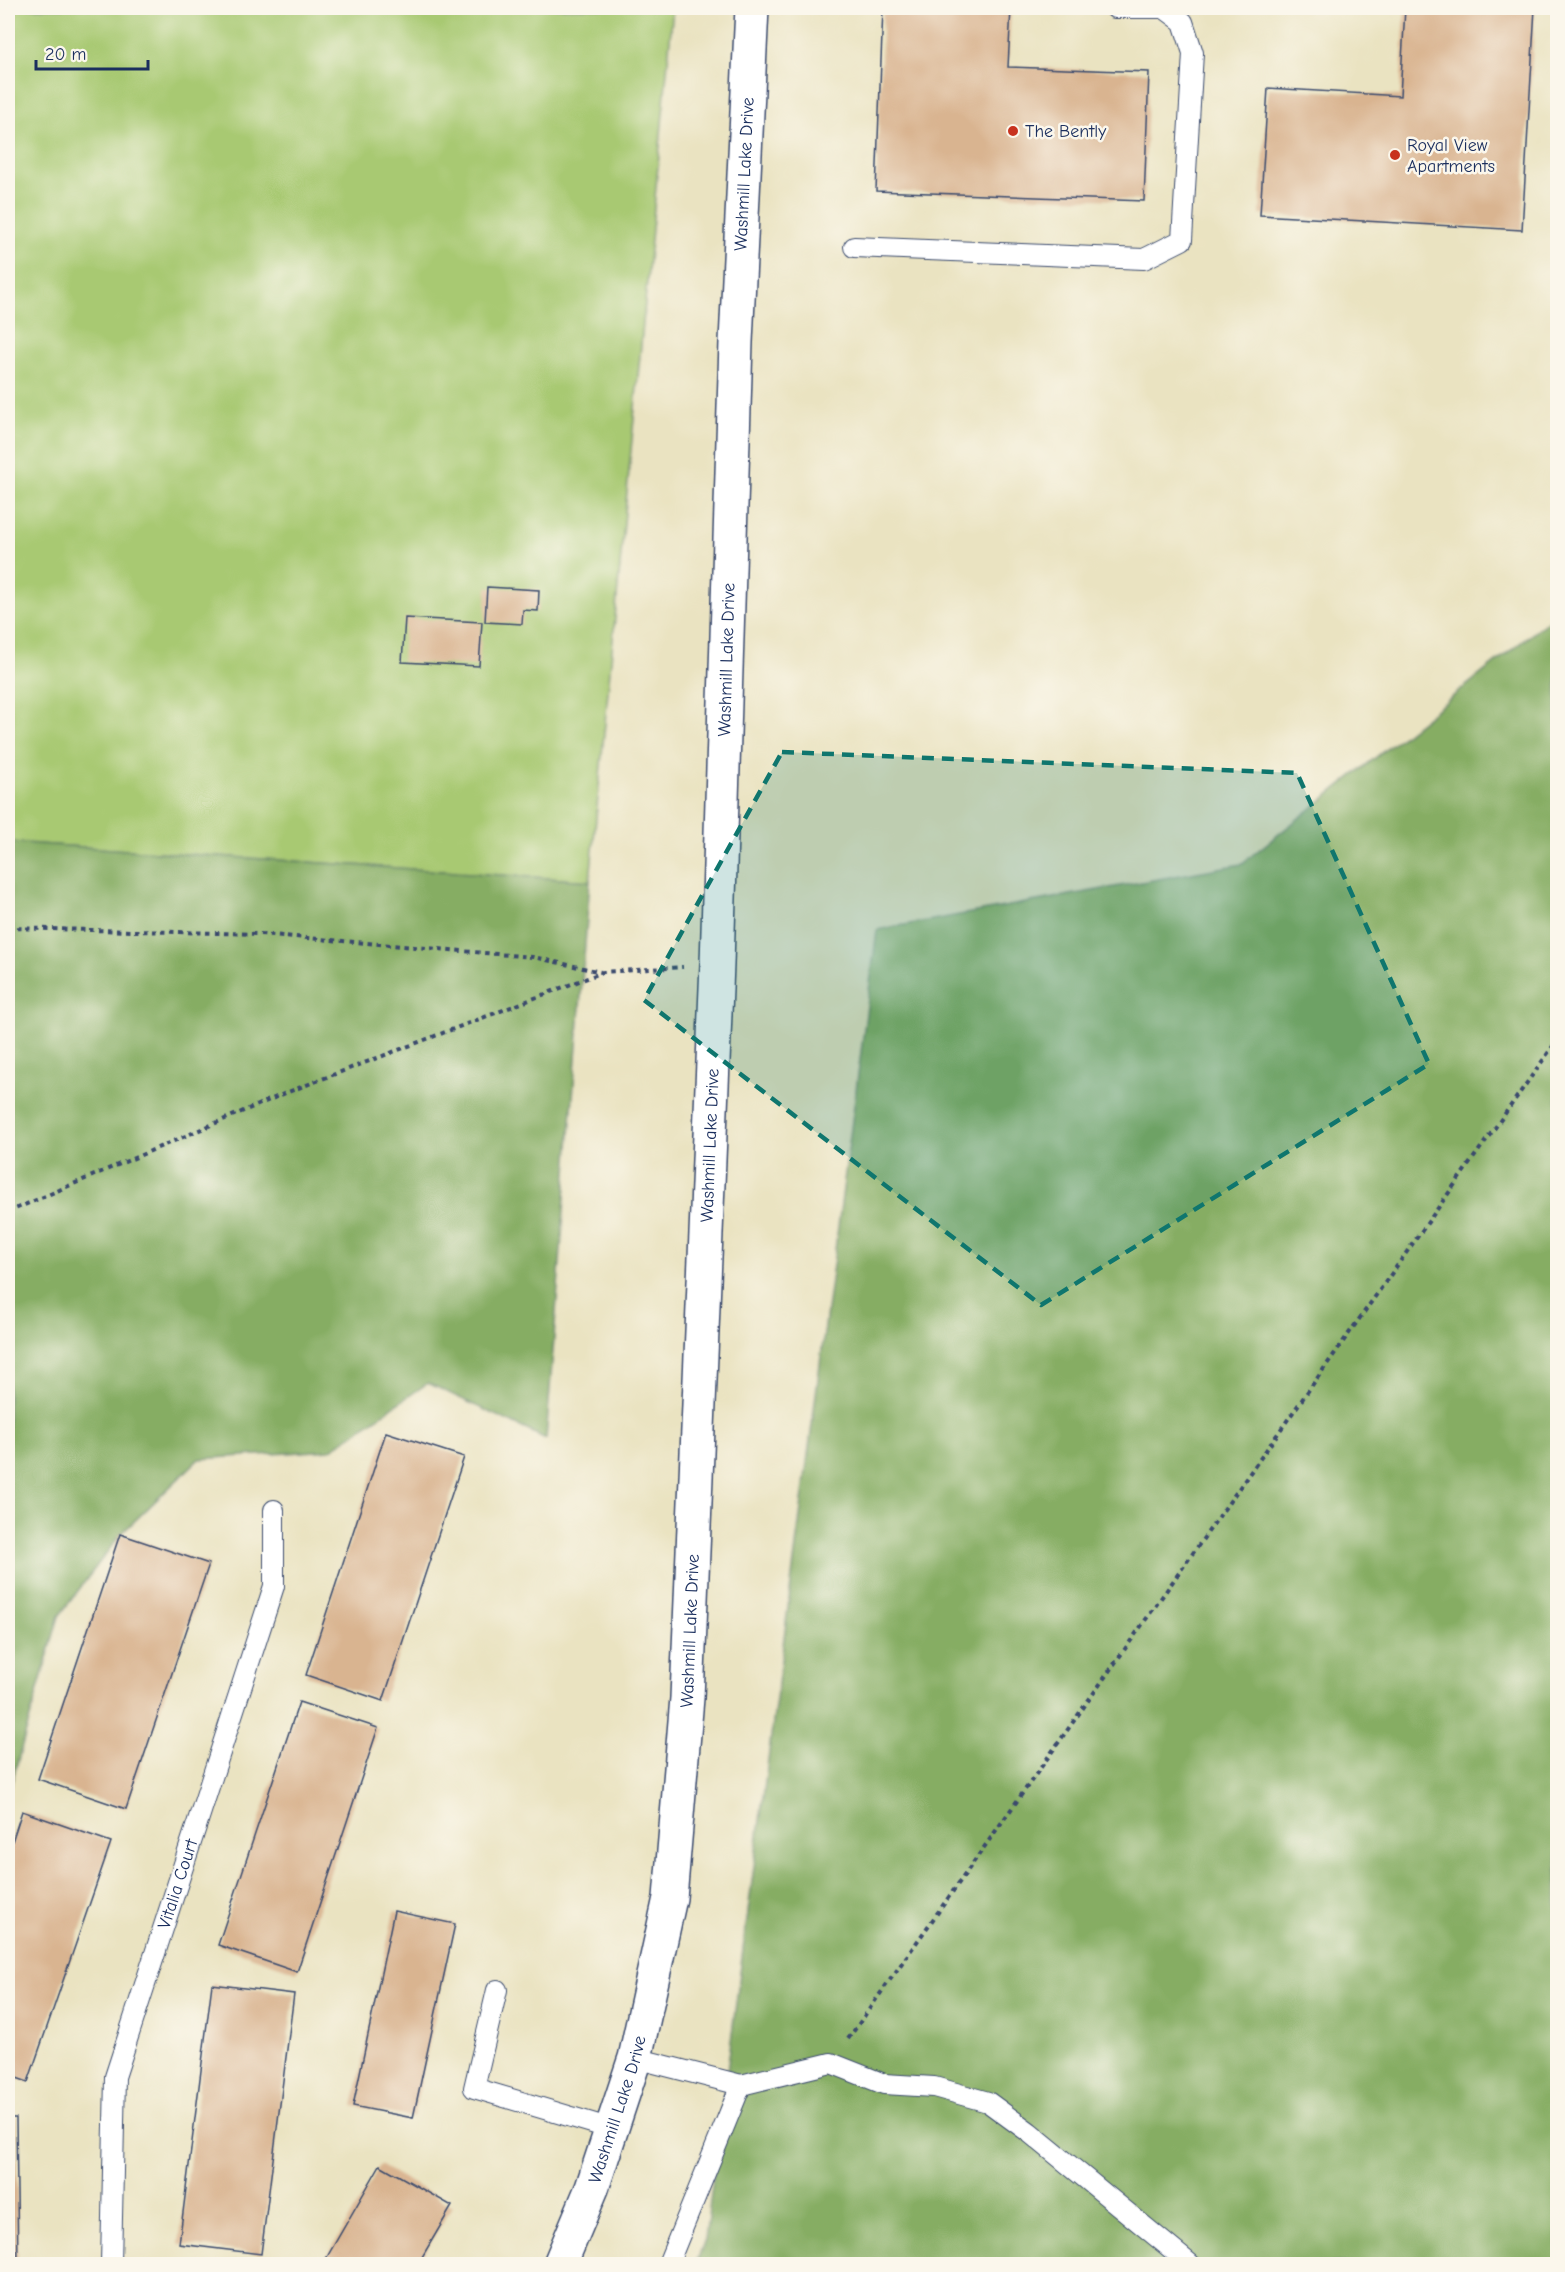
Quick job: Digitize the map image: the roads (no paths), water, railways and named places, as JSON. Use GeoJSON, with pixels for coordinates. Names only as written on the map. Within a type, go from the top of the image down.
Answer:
{"type":"FeatureCollection","features":[{"type":"Feature","properties":{"kind":"street","name":"Washmill Lake Drive"},"geometry":{"type":"LineString","coordinates":[[560,2265],[592,2188],[635,2058],[670,1898],[687,1698],[717,964],[736,342],[752,8]]}},
{"type":"Feature","properties":{"kind":"lane"},"geometry":{"type":"LineString","coordinates":[[854,247],[1144,259],[1182,240],[1193,53],[1183,21],[1164,8],[1115,8]]}},
{"type":"Feature","properties":{"kind":"lane","name":"Vitalia Court"},"geometry":{"type":"LineString","coordinates":[[111,2265],[115,2077],[274,1586],[274,1510]]}},
{"type":"Feature","properties":{"kind":"lane"},"geometry":{"type":"LineString","coordinates":[[497,1990],[474,2088],[612,2129]]}},
{"type":"Feature","properties":{"kind":"lane"},"geometry":{"type":"LineString","coordinates":[[635,2058],[741,2085],[831,2063],[884,2084],[934,2087],[988,2102],[1029,2132],[1190,2265]]}},
{"type":"Feature","properties":{"kind":"lane"},"geometry":{"type":"LineString","coordinates":[[668,2265],[741,2085]]}},
{"type":"Feature","properties":{"kind":"place","name":"The Bently"},"geometry":{"type":"Point","coordinates":[1013,131]}},
{"type":"Feature","properties":{"kind":"place","name":"Royal View Apartments"},"geometry":{"type":"Point","coordinates":[1395,155]}}]}
